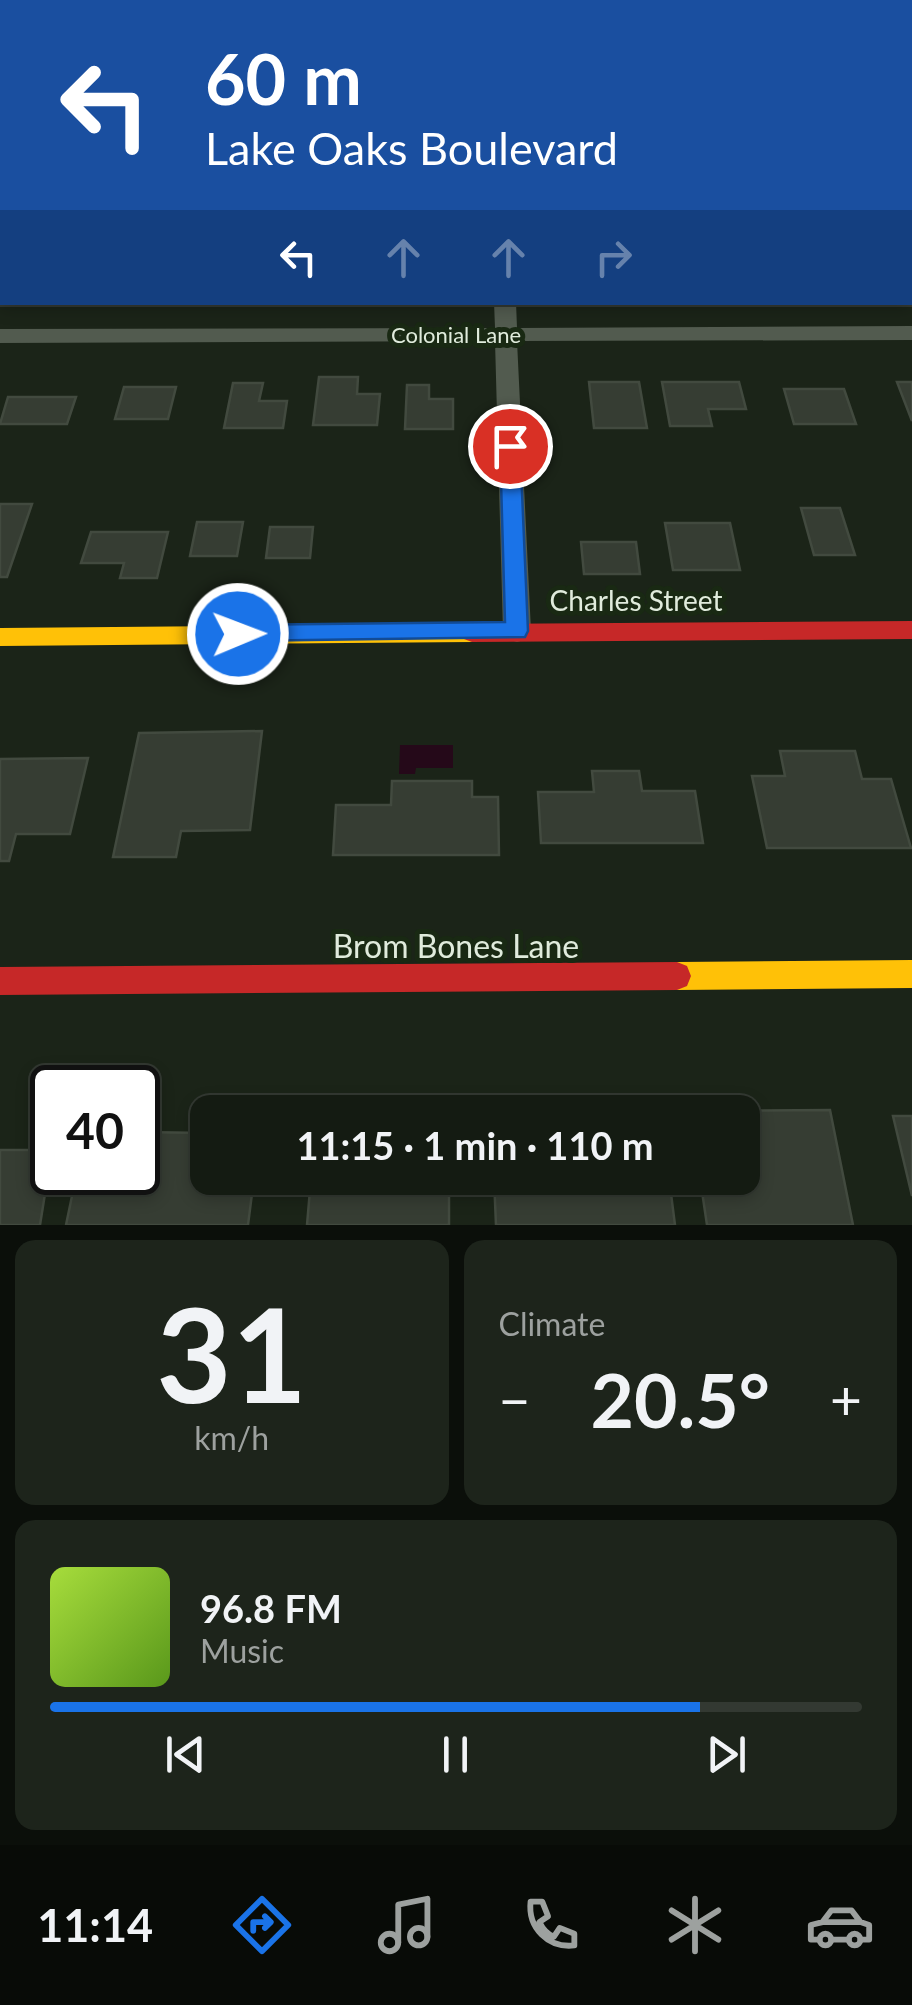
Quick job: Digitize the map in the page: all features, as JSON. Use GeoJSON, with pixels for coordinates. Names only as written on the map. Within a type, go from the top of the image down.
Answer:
{"type":"FeatureCollection","features":[{"type":"Feature","properties":{"kind":"street"},"geometry":{"type":"LineString","coordinates":[[504,305],[517,631]]}},
{"type":"Feature","properties":{"kind":"street","name":"Colonial Lane"},"geometry":{"type":"LineString","coordinates":[[0,336],[912,332]]}},
{"type":"Feature","properties":{"kind":"street","name":"Charles Street"},"geometry":{"type":"LineString","coordinates":[[0,637],[912,630]]}},
{"type":"Feature","properties":{"kind":"street","name":"Brom Bones Lane"},"geometry":{"type":"LineString","coordinates":[[0,981],[912,974]]}},
{"type":"Feature","properties":{"kind":"shaded area"},"geometry":{"type":"Polygon","coordinates":[[[400,745],[453,745],[453,768],[416,768],[415,774],[399,774],[400,745]]]}},
{"type":"Feature","properties":{"kind":"building"},"geometry":{"type":"Polygon","coordinates":[[[319,377],[358,377],[357,394],[380,394],[377,425],[313,425],[319,377]]]}},
{"type":"Feature","properties":{"kind":"building"},"geometry":{"type":"Polygon","coordinates":[[[589,382],[639,382],[647,428],[594,428],[589,382]]]}},
{"type":"Feature","properties":{"kind":"building"},"geometry":{"type":"Polygon","coordinates":[[[662,382],[739,382],[746,409],[708,409],[712,426],[670,426],[662,382]]]}},
{"type":"Feature","properties":{"kind":"building"},"geometry":{"type":"Polygon","coordinates":[[[897,382],[912,382],[912,421],[897,382]]]}},
{"type":"Feature","properties":{"kind":"building"},"geometry":{"type":"Polygon","coordinates":[[[233,383],[263,383],[259,401],[287,401],[283,428],[224,428],[233,383]]]}},
{"type":"Feature","properties":{"kind":"building"},"geometry":{"type":"Polygon","coordinates":[[[407,385],[429,385],[429,399],[453,399],[453,429],[405,429],[407,385]]]}},
{"type":"Feature","properties":{"kind":"building"},"geometry":{"type":"Polygon","coordinates":[[[124,387],[176,387],[168,419],[115,419],[124,387]]]}},
{"type":"Feature","properties":{"kind":"building"},"geometry":{"type":"Polygon","coordinates":[[[784,389],[844,389],[856,424],[794,424],[784,389]]]}},
{"type":"Feature","properties":{"kind":"building"},"geometry":{"type":"Polygon","coordinates":[[[8,397],[76,397],[67,424],[0,424],[8,397]]]}},
{"type":"Feature","properties":{"kind":"building"},"geometry":{"type":"Polygon","coordinates":[[[0,504],[32,504],[7,577],[0,577],[0,504]]]}},
{"type":"Feature","properties":{"kind":"building"},"geometry":{"type":"Polygon","coordinates":[[[801,508],[840,508],[855,555],[814,555],[801,508]]]}},
{"type":"Feature","properties":{"kind":"building"},"geometry":{"type":"Polygon","coordinates":[[[197,522],[243,522],[237,556],[190,556],[197,522]]]}},
{"type":"Feature","properties":{"kind":"building"},"geometry":{"type":"Polygon","coordinates":[[[665,523],[730,523],[740,570],[673,570],[665,523]]]}},
{"type":"Feature","properties":{"kind":"building"},"geometry":{"type":"Polygon","coordinates":[[[270,527],[313,527],[310,558],[266,558],[270,527]]]}},
{"type":"Feature","properties":{"kind":"building"},"geometry":{"type":"Polygon","coordinates":[[[91,532],[168,532],[157,578],[120,578],[124,563],[81,563],[91,532]]]}},
{"type":"Feature","properties":{"kind":"building"},"geometry":{"type":"Polygon","coordinates":[[[581,542],[636,542],[640,574],[584,574],[581,542]]]}},
{"type":"Feature","properties":{"kind":"building"},"geometry":{"type":"Polygon","coordinates":[[[262,731],[250,830],[181,831],[176,857],[113,857],[139,733],[262,731]]]}},
{"type":"Feature","properties":{"kind":"building"},"geometry":{"type":"Polygon","coordinates":[[[780,751],[855,751],[862,779],[891,779],[911,848],[767,848],[752,776],[785,776],[780,751]]]}},
{"type":"Feature","properties":{"kind":"building"},"geometry":{"type":"Polygon","coordinates":[[[88,758],[70,834],[16,834],[9,861],[0,861],[0,759],[88,758]]]}},
{"type":"Feature","properties":{"kind":"building"},"geometry":{"type":"Polygon","coordinates":[[[592,771],[639,771],[642,791],[695,791],[703,843],[541,843],[538,792],[594,792],[592,771]]]}},
{"type":"Feature","properties":{"kind":"building"},"geometry":{"type":"Polygon","coordinates":[[[392,781],[472,781],[472,797],[498,797],[499,855],[333,855],[336,805],[391,805],[392,781]]]}},
{"type":"Feature","properties":{"kind":"building"},"geometry":{"type":"Polygon","coordinates":[[[830,1110],[853,1225],[707,1225],[703,1195],[760,1195],[760,1111],[830,1110]]]}},
{"type":"Feature","properties":{"kind":"building"},"geometry":{"type":"Polygon","coordinates":[[[893,1116],[912,1116],[912,1196],[893,1116]]]}},
{"type":"Feature","properties":{"kind":"building"},"geometry":{"type":"Polygon","coordinates":[[[160,1132],[190,1133],[190,1195],[252,1195],[248,1225],[66,1225],[72,1195],[160,1195],[160,1132]]]}},
{"type":"Feature","properties":{"kind":"building"},"geometry":{"type":"Polygon","coordinates":[[[0,1150],[30,1150],[30,1195],[45,1195],[40,1225],[0,1225],[0,1150]]]}},
{"type":"Feature","properties":{"kind":"building"},"geometry":{"type":"Polygon","coordinates":[[[310,1195],[449,1195],[449,1225],[307,1225],[310,1195]]]}},
{"type":"Feature","properties":{"kind":"building"},"geometry":{"type":"Polygon","coordinates":[[[495,1195],[671,1195],[675,1225],[496,1225],[495,1195]]]}},
{"type":"Feature","properties":{"kind":"traffic: slow"},"geometry":{"type":"LineString","coordinates":[[0,637],[472,633]]}},
{"type":"Feature","properties":{"kind":"traffic: slow"},"geometry":{"type":"LineString","coordinates":[[677,976],[912,974]]}},
{"type":"Feature","properties":{"kind":"traffic: jam"},"geometry":{"type":"LineString","coordinates":[[472,633],[912,630]]}},
{"type":"Feature","properties":{"kind":"traffic: jam"},"geometry":{"type":"LineString","coordinates":[[0,981],[677,976]]}},
{"type":"Feature","properties":{"kind":"route"},"geometry":{"type":"LineString","coordinates":[[238,634],[517,631],[510,446]]}}]}
